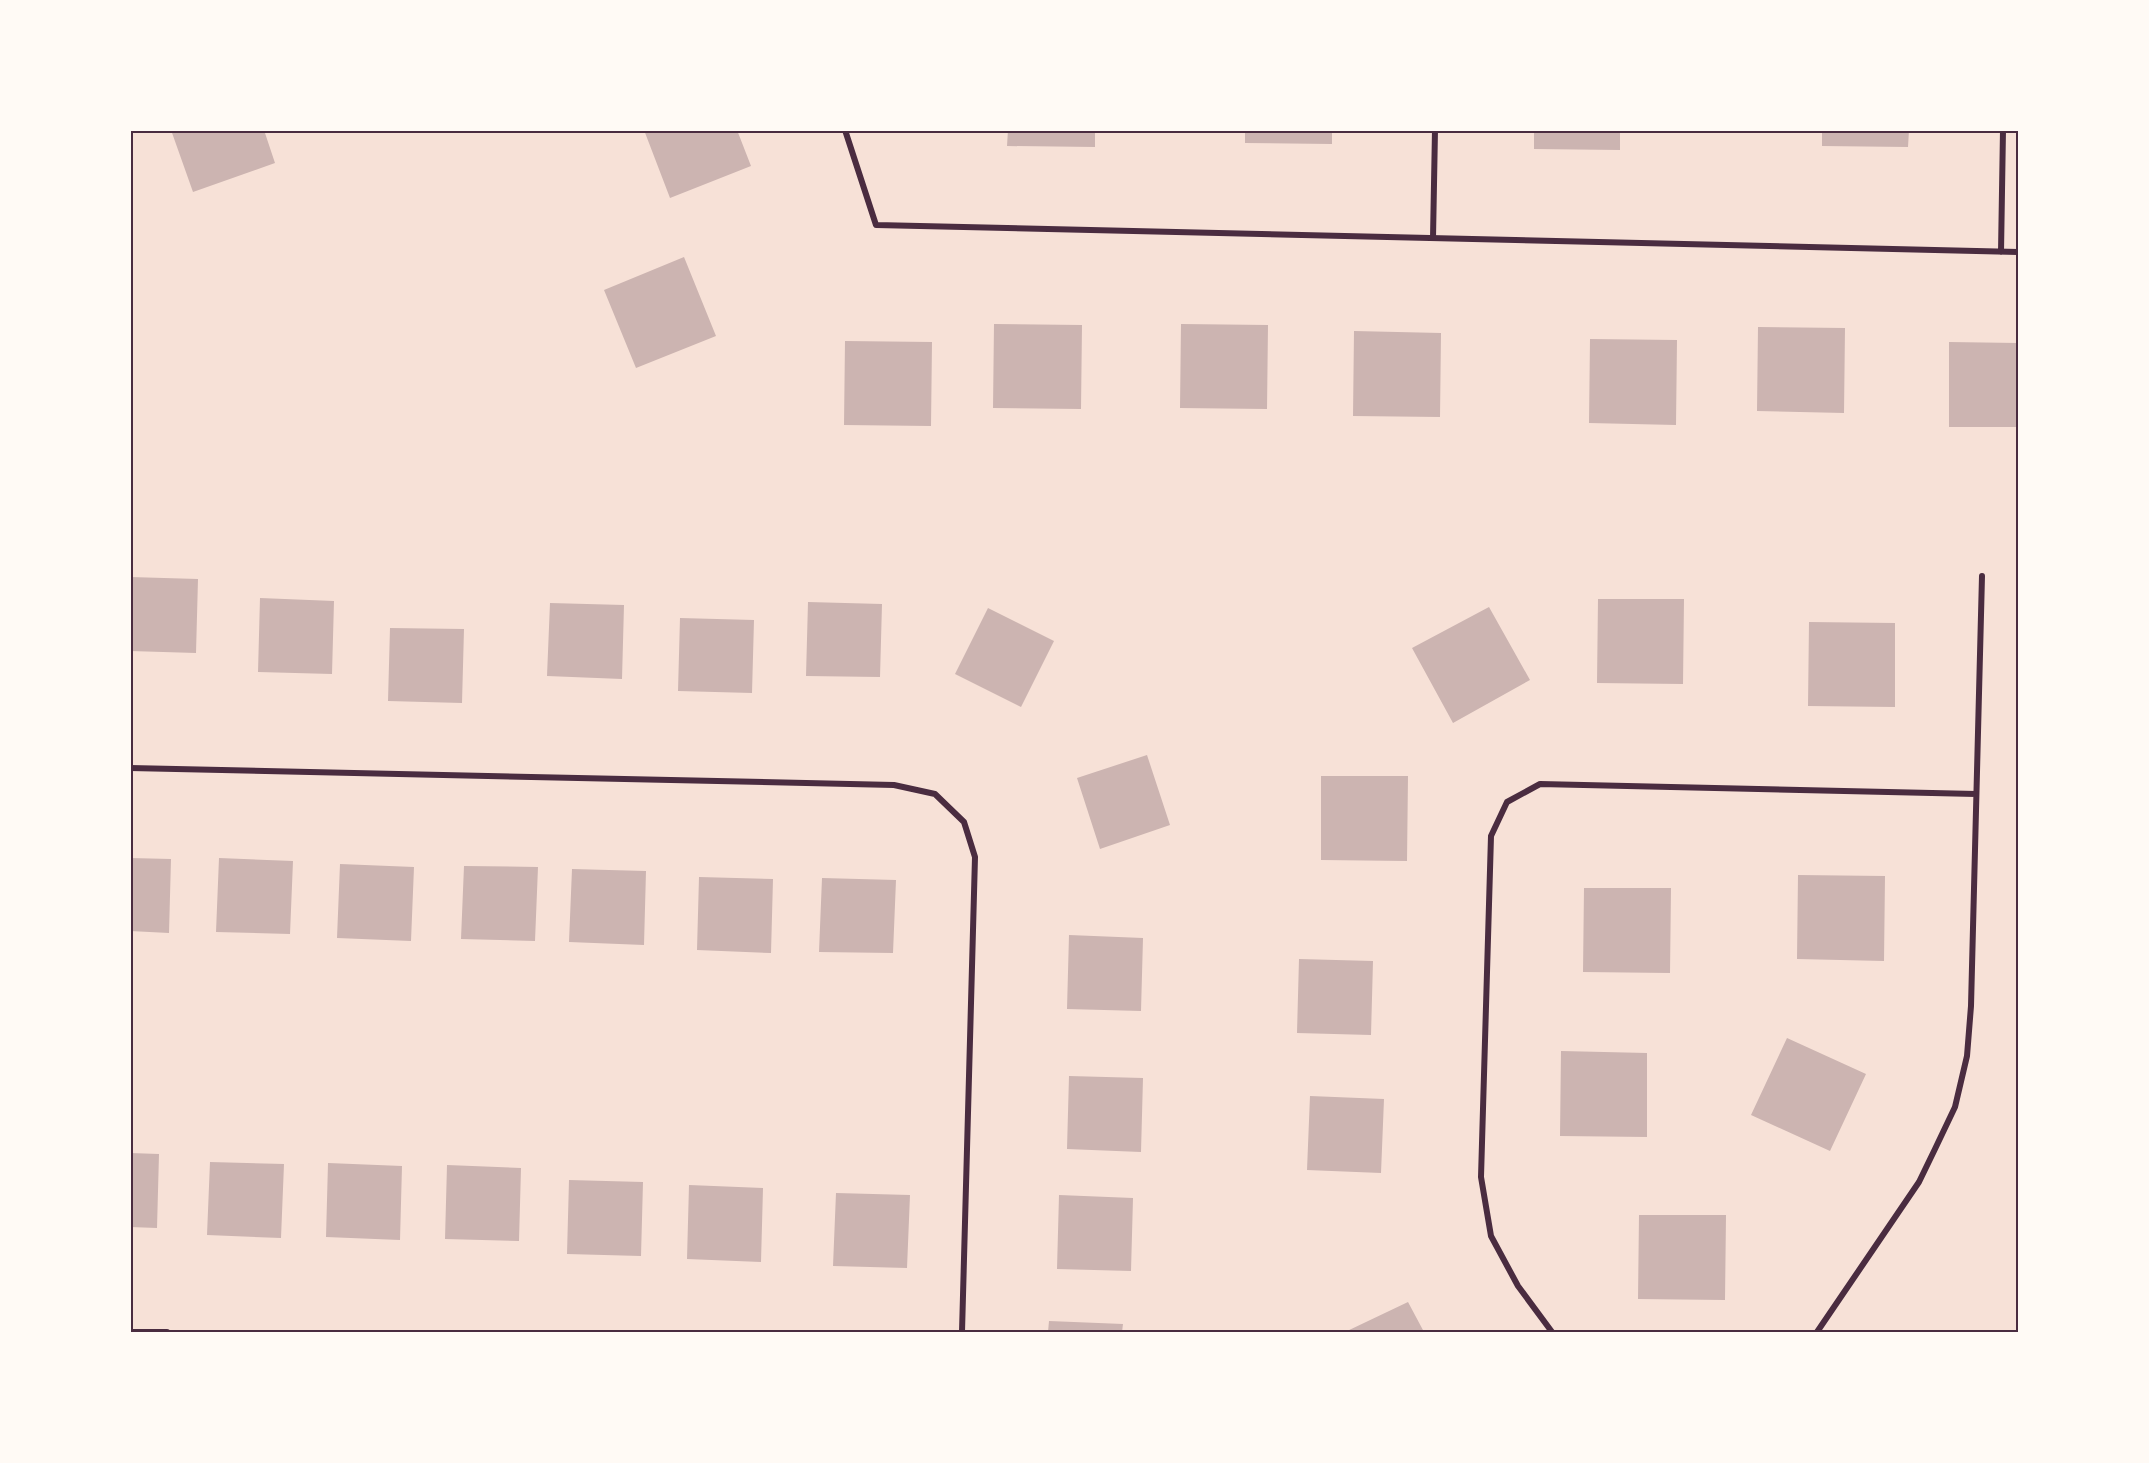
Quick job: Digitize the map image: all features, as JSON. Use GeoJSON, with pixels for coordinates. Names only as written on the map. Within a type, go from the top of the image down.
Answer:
{"type":"FeatureCollection","features":[{"type":"Feature","properties":{"kind":"street"},"geometry":{"type":"LineString","coordinates":[[845,130],[876,225],[2019,252]]}},
{"type":"Feature","properties":{"kind":"street"},"geometry":{"type":"LineString","coordinates":[[1433,238],[1435,130]]}},
{"type":"Feature","properties":{"kind":"street"},"geometry":{"type":"LineString","coordinates":[[2001,252],[2003,130]]}},
{"type":"Feature","properties":{"kind":"street"},"geometry":{"type":"LineString","coordinates":[[1816,1332],[1920,1182],[1954,1107],[1967,1056],[1971,1006],[1982,576]]}},
{"type":"Feature","properties":{"kind":"street"},"geometry":{"type":"LineString","coordinates":[[130,768],[894,785],[935,794],[964,822],[975,857],[962,1332]]}},
{"type":"Feature","properties":{"kind":"street"},"geometry":{"type":"LineString","coordinates":[[1552,1332],[1518,1286],[1491,1236],[1481,1178],[1491,836],[1507,802],[1540,784],[1976,794]]}},
{"type":"Feature","properties":{"kind":"street"},"geometry":{"type":"LineString","coordinates":[[130,1332],[167,1332]]}},
{"type":"Feature","properties":{"kind":"building"},"geometry":{"type":"Polygon","coordinates":[[[171,130],[264,130],[275,163],[193,192],[171,130]]]}},
{"type":"Feature","properties":{"kind":"building"},"geometry":{"type":"Polygon","coordinates":[[[644,130],[737,130],[751,166],[670,198],[644,130]]]}},
{"type":"Feature","properties":{"kind":"building"},"geometry":{"type":"Polygon","coordinates":[[[1008,130],[1095,130],[1095,147],[1007,146],[1008,130]]]}},
{"type":"Feature","properties":{"kind":"building"},"geometry":{"type":"Polygon","coordinates":[[[1245,130],[1332,130],[1332,144],[1245,143],[1245,130]]]}},
{"type":"Feature","properties":{"kind":"building"},"geometry":{"type":"Polygon","coordinates":[[[1534,130],[1620,130],[1620,150],[1534,149],[1534,130]]]}},
{"type":"Feature","properties":{"kind":"building"},"geometry":{"type":"Polygon","coordinates":[[[1822,130],[1909,130],[1908,147],[1822,146],[1822,130]]]}},
{"type":"Feature","properties":{"kind":"building"},"geometry":{"type":"Polygon","coordinates":[[[684,257],[716,336],[636,368],[604,290],[684,257]]]}},
{"type":"Feature","properties":{"kind":"building"},"geometry":{"type":"Polygon","coordinates":[[[994,324],[1082,325],[1081,409],[993,408],[994,324]]]}},
{"type":"Feature","properties":{"kind":"building"},"geometry":{"type":"Polygon","coordinates":[[[1181,324],[1268,325],[1267,409],[1180,408],[1181,324]]]}},
{"type":"Feature","properties":{"kind":"building"},"geometry":{"type":"Polygon","coordinates":[[[1758,327],[1845,328],[1844,413],[1757,411],[1758,327]]]}},
{"type":"Feature","properties":{"kind":"building"},"geometry":{"type":"Polygon","coordinates":[[[1354,331],[1441,333],[1440,417],[1353,416],[1354,331]]]}},
{"type":"Feature","properties":{"kind":"building"},"geometry":{"type":"Polygon","coordinates":[[[1590,339],[1677,340],[1676,425],[1589,423],[1590,339]]]}},
{"type":"Feature","properties":{"kind":"building"},"geometry":{"type":"Polygon","coordinates":[[[845,341],[932,342],[931,426],[844,425],[845,341]]]}},
{"type":"Feature","properties":{"kind":"building"},"geometry":{"type":"Polygon","coordinates":[[[1949,342],[2018,343],[2018,427],[1949,427],[1949,342]]]}},
{"type":"Feature","properties":{"kind":"building"},"geometry":{"type":"Polygon","coordinates":[[[130,577],[198,579],[196,653],[130,651],[130,577]]]}},
{"type":"Feature","properties":{"kind":"building"},"geometry":{"type":"Polygon","coordinates":[[[260,598],[334,601],[332,674],[258,672],[260,598]]]}},
{"type":"Feature","properties":{"kind":"building"},"geometry":{"type":"Polygon","coordinates":[[[1598,599],[1684,599],[1683,684],[1597,683],[1598,599]]]}},
{"type":"Feature","properties":{"kind":"building"},"geometry":{"type":"Polygon","coordinates":[[[808,602],[882,604],[880,677],[806,676],[808,602]]]}},
{"type":"Feature","properties":{"kind":"building"},"geometry":{"type":"Polygon","coordinates":[[[550,603],[624,605],[622,679],[547,676],[550,603]]]}},
{"type":"Feature","properties":{"kind":"building"},"geometry":{"type":"Polygon","coordinates":[[[1489,607],[1530,680],[1453,723],[1412,648],[1489,607]]]}},
{"type":"Feature","properties":{"kind":"building"},"geometry":{"type":"Polygon","coordinates":[[[988,608],[1054,641],[1021,707],[955,674],[988,608]]]}},
{"type":"Feature","properties":{"kind":"building"},"geometry":{"type":"Polygon","coordinates":[[[680,618],[754,620],[752,693],[678,691],[680,618]]]}},
{"type":"Feature","properties":{"kind":"building"},"geometry":{"type":"Polygon","coordinates":[[[1809,622],[1895,623],[1895,707],[1808,706],[1809,622]]]}},
{"type":"Feature","properties":{"kind":"building"},"geometry":{"type":"Polygon","coordinates":[[[390,628],[464,629],[462,703],[388,701],[390,628]]]}},
{"type":"Feature","properties":{"kind":"building"},"geometry":{"type":"Polygon","coordinates":[[[1147,755],[1170,825],[1100,849],[1077,778],[1147,755]]]}},
{"type":"Feature","properties":{"kind":"building"},"geometry":{"type":"Polygon","coordinates":[[[1321,776],[1408,776],[1407,861],[1321,860],[1321,776]]]}},
{"type":"Feature","properties":{"kind":"building"},"geometry":{"type":"Polygon","coordinates":[[[130,858],[171,859],[169,933],[130,931],[130,858]]]}},
{"type":"Feature","properties":{"kind":"building"},"geometry":{"type":"Polygon","coordinates":[[[219,858],[293,861],[290,934],[216,932],[219,858]]]}},
{"type":"Feature","properties":{"kind":"building"},"geometry":{"type":"Polygon","coordinates":[[[340,864],[414,867],[411,941],[337,938],[340,864]]]}},
{"type":"Feature","properties":{"kind":"building"},"geometry":{"type":"Polygon","coordinates":[[[464,866],[538,867],[535,941],[461,939],[464,866]]]}},
{"type":"Feature","properties":{"kind":"building"},"geometry":{"type":"Polygon","coordinates":[[[572,869],[646,871],[644,945],[569,942],[572,869]]]}},
{"type":"Feature","properties":{"kind":"building"},"geometry":{"type":"Polygon","coordinates":[[[1798,875],[1885,876],[1884,961],[1797,959],[1798,875]]]}},
{"type":"Feature","properties":{"kind":"building"},"geometry":{"type":"Polygon","coordinates":[[[699,877],[773,879],[771,953],[697,950],[699,877]]]}},
{"type":"Feature","properties":{"kind":"building"},"geometry":{"type":"Polygon","coordinates":[[[822,878],[896,880],[893,953],[819,952],[822,878]]]}},
{"type":"Feature","properties":{"kind":"building"},"geometry":{"type":"Polygon","coordinates":[[[1584,888],[1671,888],[1670,973],[1583,972],[1584,888]]]}},
{"type":"Feature","properties":{"kind":"building"},"geometry":{"type":"Polygon","coordinates":[[[1069,935],[1143,938],[1141,1011],[1067,1009],[1069,935]]]}},
{"type":"Feature","properties":{"kind":"building"},"geometry":{"type":"Polygon","coordinates":[[[1299,959],[1373,961],[1371,1035],[1297,1033],[1299,959]]]}},
{"type":"Feature","properties":{"kind":"building"},"geometry":{"type":"Polygon","coordinates":[[[1787,1038],[1866,1074],[1830,1151],[1751,1115],[1787,1038]]]}},
{"type":"Feature","properties":{"kind":"building"},"geometry":{"type":"Polygon","coordinates":[[[1561,1051],[1647,1053],[1647,1137],[1560,1136],[1561,1051]]]}},
{"type":"Feature","properties":{"kind":"building"},"geometry":{"type":"Polygon","coordinates":[[[1069,1076],[1143,1078],[1141,1152],[1067,1149],[1069,1076]]]}},
{"type":"Feature","properties":{"kind":"building"},"geometry":{"type":"Polygon","coordinates":[[[1310,1096],[1384,1099],[1381,1173],[1307,1170],[1310,1096]]]}},
{"type":"Feature","properties":{"kind":"building"},"geometry":{"type":"Polygon","coordinates":[[[130,1153],[159,1154],[157,1228],[130,1227],[130,1153]]]}},
{"type":"Feature","properties":{"kind":"building"},"geometry":{"type":"Polygon","coordinates":[[[210,1162],[284,1164],[281,1238],[207,1235],[210,1162]]]}},
{"type":"Feature","properties":{"kind":"building"},"geometry":{"type":"Polygon","coordinates":[[[328,1163],[402,1166],[400,1240],[326,1237],[328,1163]]]}},
{"type":"Feature","properties":{"kind":"building"},"geometry":{"type":"Polygon","coordinates":[[[447,1165],[521,1168],[519,1241],[445,1239],[447,1165]]]}},
{"type":"Feature","properties":{"kind":"building"},"geometry":{"type":"Polygon","coordinates":[[[569,1180],[643,1182],[641,1256],[567,1254],[569,1180]]]}},
{"type":"Feature","properties":{"kind":"building"},"geometry":{"type":"Polygon","coordinates":[[[689,1185],[763,1188],[761,1262],[687,1259],[689,1185]]]}},
{"type":"Feature","properties":{"kind":"building"},"geometry":{"type":"Polygon","coordinates":[[[836,1193],[910,1195],[907,1268],[833,1266],[836,1193]]]}},
{"type":"Feature","properties":{"kind":"building"},"geometry":{"type":"Polygon","coordinates":[[[1059,1195],[1133,1198],[1131,1271],[1057,1269],[1059,1195]]]}},
{"type":"Feature","properties":{"kind":"building"},"geometry":{"type":"Polygon","coordinates":[[[1639,1215],[1726,1215],[1725,1300],[1638,1299],[1639,1215]]]}},
{"type":"Feature","properties":{"kind":"building"},"geometry":{"type":"Polygon","coordinates":[[[1408,1302],[1424,1332],[1345,1332],[1408,1302]]]}},
{"type":"Feature","properties":{"kind":"building"},"geometry":{"type":"Polygon","coordinates":[[[1049,1321],[1123,1324],[1122,1332],[1048,1332],[1049,1321]]]}}]}
